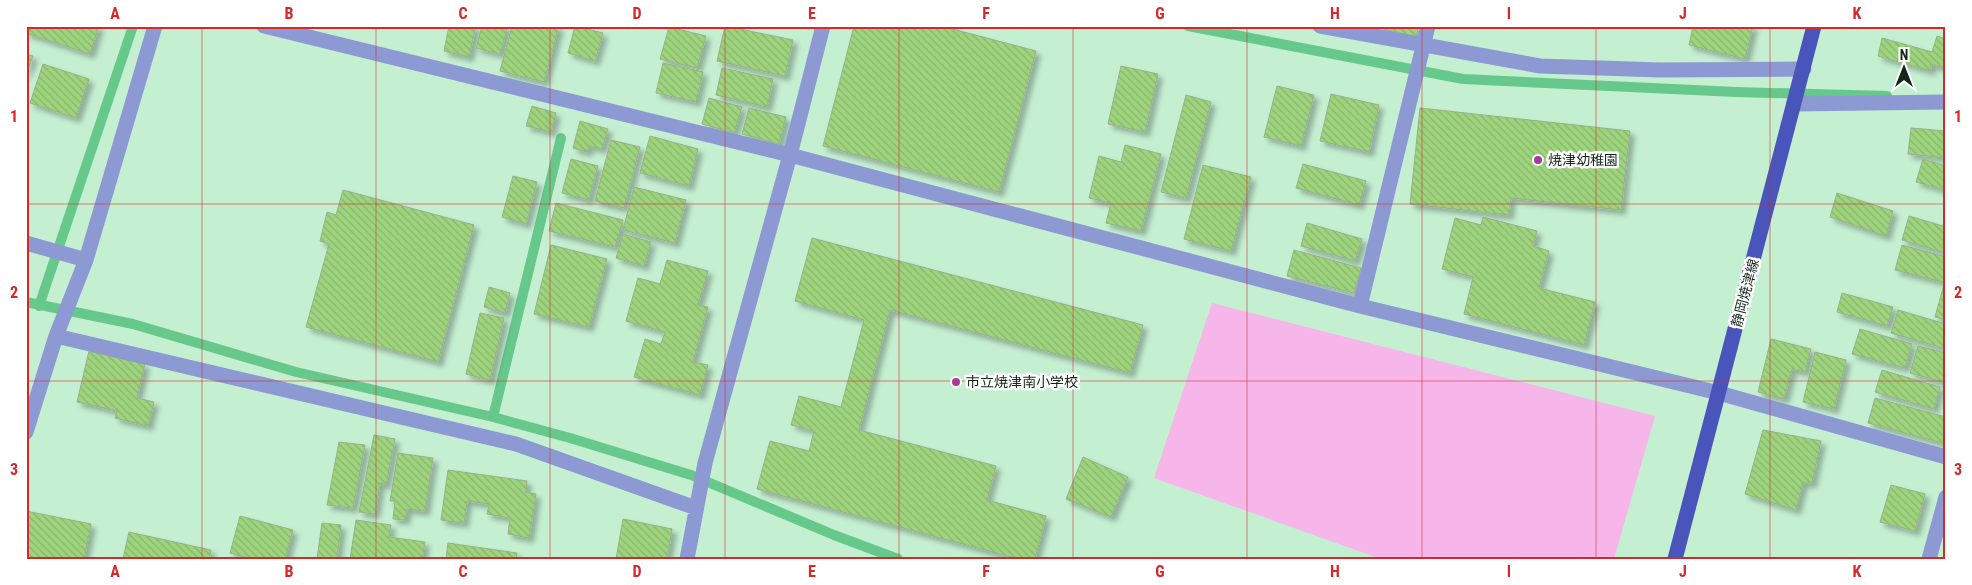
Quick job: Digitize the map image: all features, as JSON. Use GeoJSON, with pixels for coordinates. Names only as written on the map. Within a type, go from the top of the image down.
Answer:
{"type":"FeatureCollection","features":[{"type":"Feature","properties":{"kind":"main road","name":"静岡焼津線"},"geometry":{"type":"LineString","coordinates":[[1675,559],[1814,26]]}},
{"type":"Feature","properties":{"kind":"street"},"geometry":{"type":"LineString","coordinates":[[26,432],[56,336],[86,260],[155,26]]}},
{"type":"Feature","properties":{"kind":"street"},"geometry":{"type":"LineString","coordinates":[[264,26],[790,155],[1360,306],[1719,393],[1946,457]]}},
{"type":"Feature","properties":{"kind":"street"},"geometry":{"type":"LineString","coordinates":[[687,559],[704,463],[790,155],[823,26]]}},
{"type":"Feature","properties":{"kind":"street"},"geometry":{"type":"LineString","coordinates":[[1320,26],[1540,66],[1660,70],[1804,69]]}},
{"type":"Feature","properties":{"kind":"street"},"geometry":{"type":"LineString","coordinates":[[1360,306],[1428,26]]}},
{"type":"Feature","properties":{"kind":"street"},"geometry":{"type":"LineString","coordinates":[[1794,104],[1946,102]]}},
{"type":"Feature","properties":{"kind":"street"},"geometry":{"type":"LineString","coordinates":[[26,243],[86,260]]}},
{"type":"Feature","properties":{"kind":"street"},"geometry":{"type":"LineString","coordinates":[[56,336],[516,444],[696,508]]}},
{"type":"Feature","properties":{"kind":"street"},"geometry":{"type":"LineString","coordinates":[[1929,559],[1946,497]]}},
{"type":"Feature","properties":{"kind":"shaded area"},"geometry":{"type":"Polygon","coordinates":[[[1212,303],[1655,416],[1614,559],[1381,559],[1154,478],[1212,303]]]}},
{"type":"Feature","properties":{"kind":"building"},"geometry":{"type":"Polygon","coordinates":[[[26,26],[99,26],[90,54],[26,33],[26,26]]]}},
{"type":"Feature","properties":{"kind":"building"},"geometry":{"type":"Polygon","coordinates":[[[449,26],[476,26],[469,57],[444,51],[449,26]]]}},
{"type":"Feature","properties":{"kind":"building"},"geometry":{"type":"Polygon","coordinates":[[[482,26],[508,26],[500,54],[476,48],[482,26]]]}},
{"type":"Feature","properties":{"kind":"building"},"geometry":{"type":"Polygon","coordinates":[[[512,26],[559,26],[544,82],[500,71],[512,26]]]}},
{"type":"Feature","properties":{"kind":"building"},"geometry":{"type":"Polygon","coordinates":[[[575,26],[603,33],[595,61],[568,53],[575,26]]]}},
{"type":"Feature","properties":{"kind":"building"},"geometry":{"type":"Polygon","coordinates":[[[725,26],[793,40],[785,76],[717,61],[725,26]]]}},
{"type":"Feature","properties":{"kind":"building"},"geometry":{"type":"Polygon","coordinates":[[[854,26],[941,26],[1036,51],[999,192],[823,146],[854,26]]]}},
{"type":"Feature","properties":{"kind":"building"},"geometry":{"type":"Polygon","coordinates":[[[1372,26],[1419,26],[1416,37],[1372,26]]]}},
{"type":"Feature","properties":{"kind":"building"},"geometry":{"type":"Polygon","coordinates":[[[1693,26],[1753,26],[1745,59],[1689,45],[1693,26]]]}},
{"type":"Feature","properties":{"kind":"building"},"geometry":{"type":"Polygon","coordinates":[[[669,27],[706,36],[697,68],[660,59],[669,27]]]}},
{"type":"Feature","properties":{"kind":"building"},"geometry":{"type":"Polygon","coordinates":[[[1937,36],[1946,39],[1945,68],[1931,64],[1931,71],[1878,56],[1882,38],[1932,52],[1937,36]]]}},
{"type":"Feature","properties":{"kind":"building"},"geometry":{"type":"Polygon","coordinates":[[[26,54],[33,56],[26,75],[26,54]]]}},
{"type":"Feature","properties":{"kind":"building"},"geometry":{"type":"Polygon","coordinates":[[[663,63],[703,72],[696,102],[656,93],[663,63]]]}},
{"type":"Feature","properties":{"kind":"building"},"geometry":{"type":"Polygon","coordinates":[[[43,64],[89,79],[76,118],[30,103],[43,64]]]}},
{"type":"Feature","properties":{"kind":"building"},"geometry":{"type":"Polygon","coordinates":[[[1121,66],[1158,74],[1145,132],[1108,124],[1121,66]]]}},
{"type":"Feature","properties":{"kind":"building"},"geometry":{"type":"Polygon","coordinates":[[[722,68],[773,79],[767,107],[716,95],[722,68]]]}},
{"type":"Feature","properties":{"kind":"building"},"geometry":{"type":"Polygon","coordinates":[[[1277,86],[1314,95],[1301,146],[1264,137],[1277,86]]]}},
{"type":"Feature","properties":{"kind":"building"},"geometry":{"type":"Polygon","coordinates":[[[1331,94],[1379,105],[1369,152],[1320,141],[1331,94]]]}},
{"type":"Feature","properties":{"kind":"building"},"geometry":{"type":"Polygon","coordinates":[[[1186,95],[1211,102],[1186,198],[1161,192],[1186,95]]]}},
{"type":"Feature","properties":{"kind":"building"},"geometry":{"type":"Polygon","coordinates":[[[709,98],[742,107],[734,133],[702,124],[709,98]]]}},
{"type":"Feature","properties":{"kind":"building"},"geometry":{"type":"Polygon","coordinates":[[[532,106],[556,113],[551,132],[526,126],[532,106]]]}},
{"type":"Feature","properties":{"kind":"building"},"geometry":{"type":"Polygon","coordinates":[[[749,108],[786,117],[779,144],[742,134],[749,108]]]}},
{"type":"Feature","properties":{"kind":"building"},"geometry":{"type":"Polygon","coordinates":[[[1420,108],[1630,131],[1621,210],[1511,198],[1509,215],[1410,204],[1420,108]]]}},
{"type":"Feature","properties":{"kind":"building"},"geometry":{"type":"Polygon","coordinates":[[[580,121],[608,129],[602,149],[589,146],[587,152],[573,148],[580,121]]]}},
{"type":"Feature","properties":{"kind":"building"},"geometry":{"type":"Polygon","coordinates":[[[1911,128],[1946,131],[1946,158],[1908,154],[1911,128]]]}},
{"type":"Feature","properties":{"kind":"building"},"geometry":{"type":"Polygon","coordinates":[[[650,136],[698,149],[689,186],[640,173],[650,136]]]}},
{"type":"Feature","properties":{"kind":"building"},"geometry":{"type":"Polygon","coordinates":[[[611,140],[640,147],[624,208],[595,201],[611,140]]]}},
{"type":"Feature","properties":{"kind":"building"},"geometry":{"type":"Polygon","coordinates":[[[1125,145],[1161,154],[1141,231],[1106,223],[1111,203],[1089,198],[1099,156],[1121,162],[1125,145]]]}},
{"type":"Feature","properties":{"kind":"building"},"geometry":{"type":"Polygon","coordinates":[[[571,159],[598,166],[589,200],[562,193],[571,159]]]}},
{"type":"Feature","properties":{"kind":"building"},"geometry":{"type":"Polygon","coordinates":[[[1923,159],[1946,166],[1946,190],[1916,182],[1923,159]]]}},
{"type":"Feature","properties":{"kind":"building"},"geometry":{"type":"Polygon","coordinates":[[[1303,164],[1366,181],[1359,205],[1296,188],[1303,164]]]}},
{"type":"Feature","properties":{"kind":"building"},"geometry":{"type":"Polygon","coordinates":[[[1203,165],[1251,177],[1231,251],[1184,239],[1203,165]]]}},
{"type":"Feature","properties":{"kind":"building"},"geometry":{"type":"Polygon","coordinates":[[[513,176],[537,182],[526,224],[502,217],[513,176]]]}},
{"type":"Feature","properties":{"kind":"building"},"geometry":{"type":"Polygon","coordinates":[[[634,187],[686,200],[675,243],[623,230],[634,187]]]}},
{"type":"Feature","properties":{"kind":"building"},"geometry":{"type":"Polygon","coordinates":[[[343,190],[474,225],[438,362],[306,327],[329,244],[320,241],[327,212],[336,215],[343,190]]]}},
{"type":"Feature","properties":{"kind":"building"},"geometry":{"type":"Polygon","coordinates":[[[1837,193],[1893,211],[1886,236],[1830,217],[1837,193]]]}},
{"type":"Feature","properties":{"kind":"building"},"geometry":{"type":"Polygon","coordinates":[[[556,203],[623,220],[615,247],[549,231],[556,203]]]}},
{"type":"Feature","properties":{"kind":"building"},"geometry":{"type":"Polygon","coordinates":[[[1909,216],[1946,227],[1946,253],[1902,240],[1909,216]]]}},
{"type":"Feature","properties":{"kind":"building"},"geometry":{"type":"Polygon","coordinates":[[[1483,217],[1537,231],[1533,246],[1549,251],[1539,288],[1595,302],[1584,345],[1464,314],[1473,277],[1442,269],[1455,218],[1481,225],[1483,217]]]}},
{"type":"Feature","properties":{"kind":"building"},"geometry":{"type":"Polygon","coordinates":[[[1307,223],[1362,239],[1355,261],[1301,246],[1307,223]]]}},
{"type":"Feature","properties":{"kind":"building"},"geometry":{"type":"Polygon","coordinates":[[[623,234],[651,242],[644,266],[616,258],[623,234]]]}},
{"type":"Feature","properties":{"kind":"building"},"geometry":{"type":"Polygon","coordinates":[[[812,238],[1143,325],[1130,373],[890,310],[859,430],[996,466],[987,500],[1046,516],[1035,559],[1019,559],[757,489],[770,441],[809,451],[814,431],[791,425],[799,396],[841,407],[864,320],[795,301],[812,238]]]}},
{"type":"Feature","properties":{"kind":"building"},"geometry":{"type":"Polygon","coordinates":[[[551,245],[607,259],[589,327],[534,314],[551,245]]]}},
{"type":"Feature","properties":{"kind":"building"},"geometry":{"type":"Polygon","coordinates":[[[1902,245],[1946,257],[1946,283],[1895,270],[1902,245]]]}},
{"type":"Feature","properties":{"kind":"building"},"geometry":{"type":"Polygon","coordinates":[[[1294,250],[1361,268],[1354,293],[1287,276],[1294,250]]]}},
{"type":"Feature","properties":{"kind":"building"},"geometry":{"type":"Polygon","coordinates":[[[667,260],[708,271],[698,305],[708,307],[693,362],[708,365],[700,395],[634,377],[645,339],[661,344],[665,332],[626,321],[638,278],[660,284],[667,260]]]}},
{"type":"Feature","properties":{"kind":"building"},"geometry":{"type":"Polygon","coordinates":[[[489,287],[510,293],[505,313],[484,307],[489,287]]]}},
{"type":"Feature","properties":{"kind":"building"},"geometry":{"type":"Polygon","coordinates":[[[1943,288],[1946,289],[1946,320],[1935,317],[1943,288]]]}},
{"type":"Feature","properties":{"kind":"building"},"geometry":{"type":"Polygon","coordinates":[[[1842,293],[1893,307],[1887,326],[1837,312],[1842,293]]]}},
{"type":"Feature","properties":{"kind":"building"},"geometry":{"type":"Polygon","coordinates":[[[1898,310],[1946,324],[1946,349],[1891,333],[1898,310]]]}},
{"type":"Feature","properties":{"kind":"building"},"geometry":{"type":"Polygon","coordinates":[[[480,313],[504,318],[490,380],[466,374],[480,313]]]}},
{"type":"Feature","properties":{"kind":"building"},"geometry":{"type":"Polygon","coordinates":[[[1860,329],[1912,344],[1905,368],[1852,354],[1860,329]]]}},
{"type":"Feature","properties":{"kind":"building"},"geometry":{"type":"Polygon","coordinates":[[[1771,339],[1811,349],[1805,372],[1792,369],[1784,399],[1758,392],[1771,339]]]}},
{"type":"Feature","properties":{"kind":"building"},"geometry":{"type":"Polygon","coordinates":[[[1918,346],[1946,353],[1946,383],[1910,373],[1918,346]]]}},
{"type":"Feature","properties":{"kind":"building"},"geometry":{"type":"Polygon","coordinates":[[[89,351],[145,364],[137,398],[154,402],[148,426],[115,418],[117,411],[77,402],[89,351]]]}},
{"type":"Feature","properties":{"kind":"building"},"geometry":{"type":"Polygon","coordinates":[[[1815,352],[1846,360],[1834,409],[1803,402],[1815,352]]]}},
{"type":"Feature","properties":{"kind":"building"},"geometry":{"type":"Polygon","coordinates":[[[1882,370],[1940,387],[1934,409],[1875,392],[1882,370]]]}},
{"type":"Feature","properties":{"kind":"building"},"geometry":{"type":"Polygon","coordinates":[[[1875,398],[1946,417],[1946,444],[1868,423],[1875,398]]]}},
{"type":"Feature","properties":{"kind":"building"},"geometry":{"type":"Polygon","coordinates":[[[1763,430],[1821,441],[1812,483],[1803,483],[1796,510],[1745,494],[1763,430]]]}},
{"type":"Feature","properties":{"kind":"building"},"geometry":{"type":"Polygon","coordinates":[[[374,435],[395,439],[386,485],[380,483],[375,514],[359,512],[374,435]]]}},
{"type":"Feature","properties":{"kind":"building"},"geometry":{"type":"Polygon","coordinates":[[[339,442],[365,445],[353,508],[327,505],[339,442]]]}},
{"type":"Feature","properties":{"kind":"building"},"geometry":{"type":"Polygon","coordinates":[[[398,453],[433,458],[425,511],[407,509],[405,520],[393,519],[395,501],[390,501],[398,453]]]}},
{"type":"Feature","properties":{"kind":"building"},"geometry":{"type":"Polygon","coordinates":[[[1083,457],[1128,477],[1111,517],[1066,499],[1083,457]]]}},
{"type":"Feature","properties":{"kind":"building"},"geometry":{"type":"Polygon","coordinates":[[[448,470],[527,481],[526,492],[536,494],[529,538],[508,534],[510,518],[487,514],[489,504],[467,501],[464,523],[441,520],[448,470]]]}},
{"type":"Feature","properties":{"kind":"building"},"geometry":{"type":"Polygon","coordinates":[[[1891,485],[1925,494],[1915,531],[1880,522],[1891,485]]]}},
{"type":"Feature","properties":{"kind":"building"},"geometry":{"type":"Polygon","coordinates":[[[26,511],[91,524],[84,559],[26,558],[26,511]]]}},
{"type":"Feature","properties":{"kind":"building"},"geometry":{"type":"Polygon","coordinates":[[[240,516],[293,530],[285,559],[252,559],[230,553],[240,516]]]}},
{"type":"Feature","properties":{"kind":"building"},"geometry":{"type":"Polygon","coordinates":[[[623,519],[672,529],[667,559],[616,559],[623,519]]]}},
{"type":"Feature","properties":{"kind":"building"},"geometry":{"type":"Polygon","coordinates":[[[356,520],[391,525],[389,537],[425,542],[422,559],[350,559],[356,520]]]}},
{"type":"Feature","properties":{"kind":"building"},"geometry":{"type":"Polygon","coordinates":[[[322,523],[341,525],[337,559],[317,559],[322,523]]]}},
{"type":"Feature","properties":{"kind":"building"},"geometry":{"type":"Polygon","coordinates":[[[129,532],[211,550],[209,559],[123,559],[129,532]]]}},
{"type":"Feature","properties":{"kind":"building"},"geometry":{"type":"Polygon","coordinates":[[[448,543],[517,553],[516,559],[446,559],[448,543]]]}},
{"type":"Feature","properties":{"kind":"waterway"},"geometry":{"type":"LineString","coordinates":[[39,306],[133,26]]}},
{"type":"Feature","properties":{"kind":"waterway"},"geometry":{"type":"LineString","coordinates":[[1188,26],[1463,79],[1736,92],[1887,96]]}},
{"type":"Feature","properties":{"kind":"waterway"},"geometry":{"type":"LineString","coordinates":[[493,417],[561,138]]}},
{"type":"Feature","properties":{"kind":"waterway"},"geometry":{"type":"LineString","coordinates":[[26,302],[133,324],[296,372],[493,417],[570,438],[691,475],[834,535],[898,559]]}},
{"type":"Feature","properties":{"kind":"place","name":"焼津幼稚園"},"geometry":{"type":"Point","coordinates":[1538,160]}},
{"type":"Feature","properties":{"kind":"place","name":"市立焼津南小学校"},"geometry":{"type":"Point","coordinates":[956,382]}}]}
